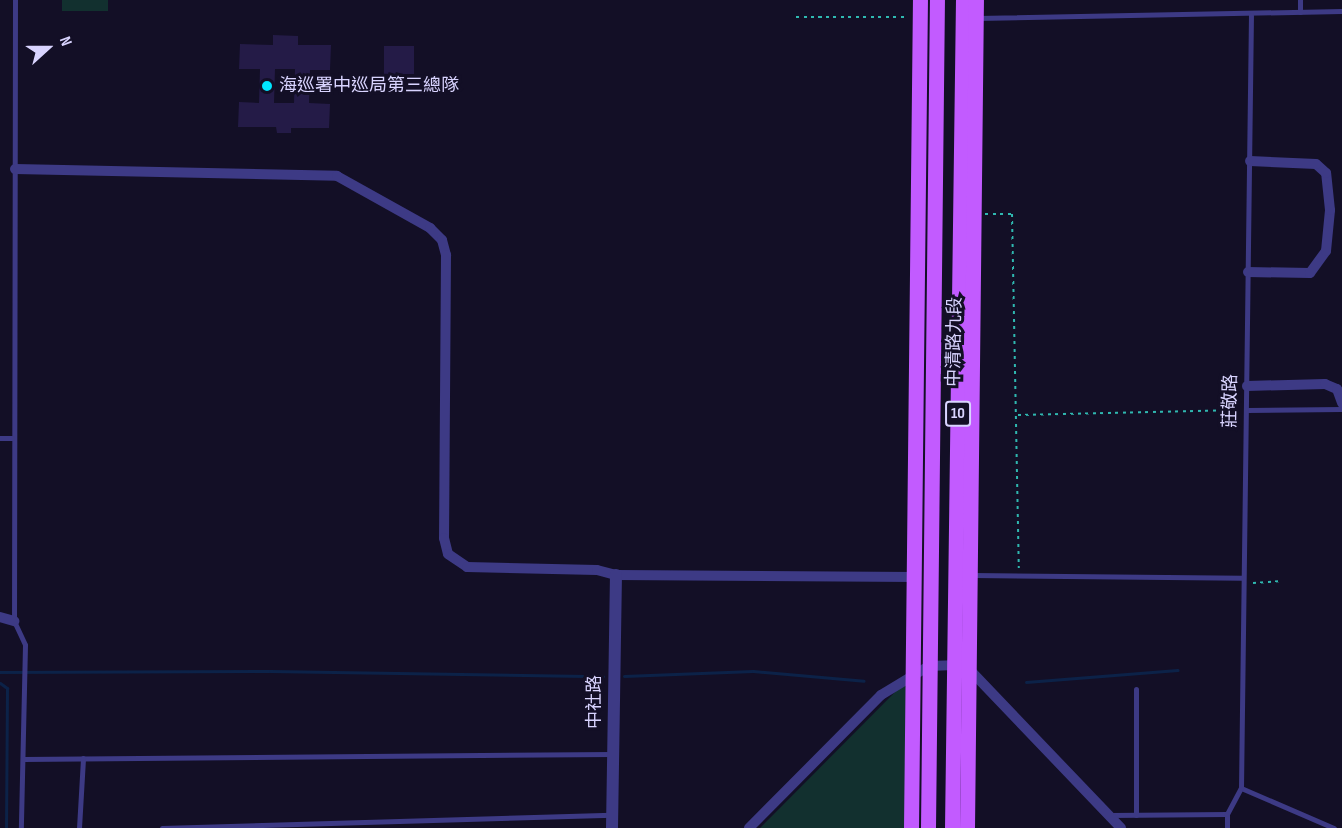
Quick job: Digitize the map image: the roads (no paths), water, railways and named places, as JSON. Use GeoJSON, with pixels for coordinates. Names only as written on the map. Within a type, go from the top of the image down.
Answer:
{"type":"FeatureCollection","features":[{"type":"Feature","properties":{"kind":"main road","name":"中清路九段"},"geometry":{"type":"LineString","coordinates":[[911,828],[921,0]]}},
{"type":"Feature","properties":{"kind":"main road","name":"中清路九段"},"geometry":{"type":"LineString","coordinates":[[928,828],[937,0]]}},
{"type":"Feature","properties":{"kind":"main road","name":"中清路九段"},"geometry":{"type":"LineString","coordinates":[[963,0],[961,667],[967,828]]}},
{"type":"Feature","properties":{"kind":"main road","name":"中清路九段"},"geometry":{"type":"LineString","coordinates":[[952,828],[961,667],[972,576],[976,0]]}},
{"type":"Feature","properties":{"kind":"street"},"geometry":{"type":"LineString","coordinates":[[1248,272],[1310,273],[1326,251],[1330,210],[1326,173],[1316,164],[1250,161]]}},
{"type":"Feature","properties":{"kind":"street"},"geometry":{"type":"LineString","coordinates":[[15,169],[337,176],[430,228],[442,240],[446,255],[444,538],[448,554],[467,567],[597,570],[616,575],[915,577]]}},
{"type":"Feature","properties":{"kind":"street"},"geometry":{"type":"LineString","coordinates":[[1247,386],[1325,384],[1337,389],[1342,403]]}},
{"type":"Feature","properties":{"kind":"street","name":"中社路"},"geometry":{"type":"LineString","coordinates":[[612,828],[616,575]]}},
{"type":"Feature","properties":{"kind":"street"},"geometry":{"type":"LineString","coordinates":[[0,617],[14,621]]}},
{"type":"Feature","properties":{"kind":"street"},"geometry":{"type":"LineString","coordinates":[[749,828],[881,695],[929,666],[961,667],[1121,828]]}},
{"type":"Feature","properties":{"kind":"lane"},"geometry":{"type":"LineString","coordinates":[[15,0],[12,438],[14,621],[25,645],[21,828]]}},
{"type":"Feature","properties":{"kind":"lane"},"geometry":{"type":"LineString","coordinates":[[1300,0],[1300,12]]}},
{"type":"Feature","properties":{"kind":"lane"},"geometry":{"type":"LineString","coordinates":[[976,18],[1251,15],[1342,11]]}},
{"type":"Feature","properties":{"kind":"lane","name":"莊敬路"},"geometry":{"type":"LineString","coordinates":[[1241,788],[1251,15]]}},
{"type":"Feature","properties":{"kind":"lane"},"geometry":{"type":"LineString","coordinates":[[1247,410],[1342,409]]}},
{"type":"Feature","properties":{"kind":"lane"},"geometry":{"type":"LineString","coordinates":[[0,438],[12,438]]}},
{"type":"Feature","properties":{"kind":"lane"},"geometry":{"type":"LineString","coordinates":[[972,576],[1242,581]]}},
{"type":"Feature","properties":{"kind":"lane"},"geometry":{"type":"LineString","coordinates":[[1136,689],[1136,815]]}},
{"type":"Feature","properties":{"kind":"lane"},"geometry":{"type":"LineString","coordinates":[[23,759],[612,754]]}},
{"type":"Feature","properties":{"kind":"lane"},"geometry":{"type":"LineString","coordinates":[[79,828],[83,758]]}},
{"type":"Feature","properties":{"kind":"lane"},"geometry":{"type":"LineString","coordinates":[[1227,828],[1227,814],[1241,788],[1334,828]]}},
{"type":"Feature","properties":{"kind":"lane"},"geometry":{"type":"LineString","coordinates":[[1108,815],[1227,814]]}},
{"type":"Feature","properties":{"kind":"lane"},"geometry":{"type":"LineString","coordinates":[[162,828],[612,815]]}},
{"type":"Feature","properties":{"kind":"waterway"},"geometry":{"type":"LineString","coordinates":[[1026,682],[1178,670]]}},
{"type":"Feature","properties":{"kind":"waterway"},"geometry":{"type":"LineString","coordinates":[[0,672],[270,671],[603,676]]}},
{"type":"Feature","properties":{"kind":"waterway"},"geometry":{"type":"LineString","coordinates":[[624,676],[753,671],[864,681]]}},
{"type":"Feature","properties":{"kind":"waterway"},"geometry":{"type":"LineString","coordinates":[[0,683],[7,688],[6,828]]}},
{"type":"Feature","properties":{"kind":"place","name":"海巡署中巡局第三總隊"},"geometry":{"type":"Point","coordinates":[267,86]}}]}
